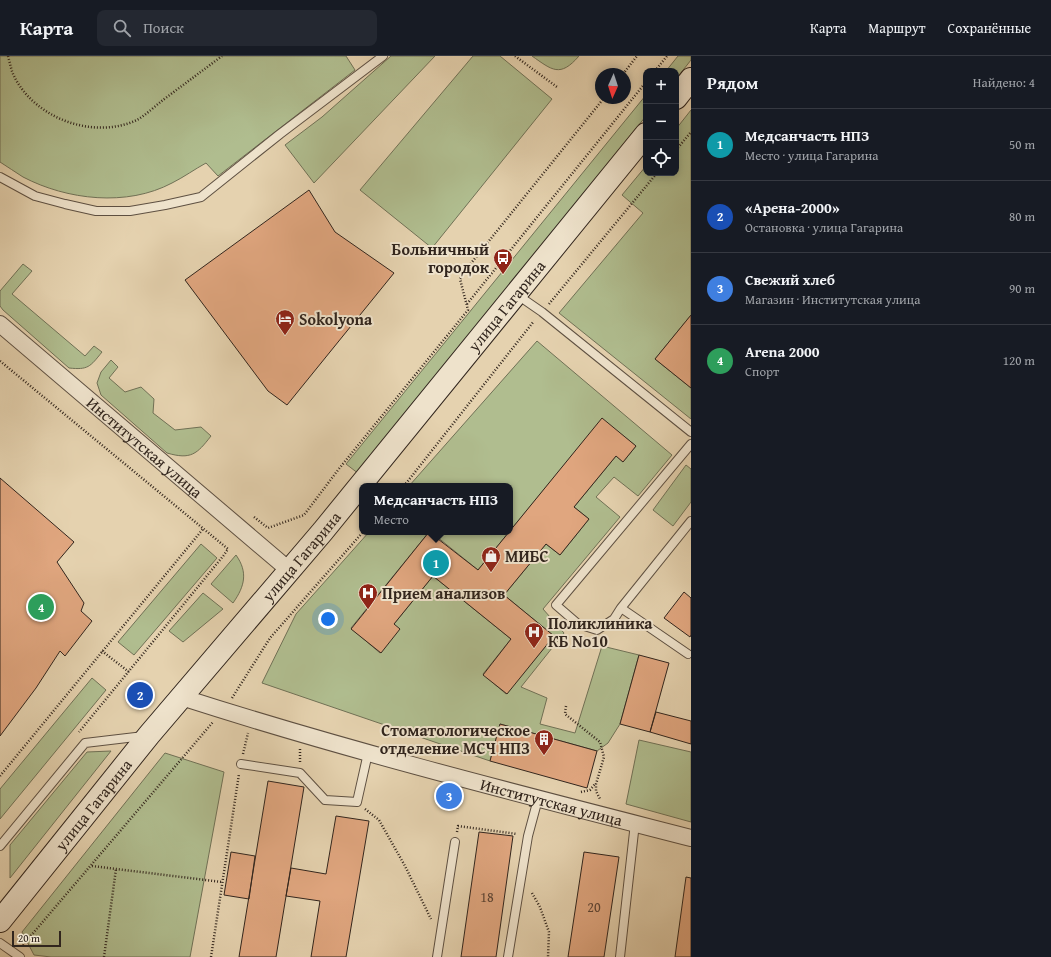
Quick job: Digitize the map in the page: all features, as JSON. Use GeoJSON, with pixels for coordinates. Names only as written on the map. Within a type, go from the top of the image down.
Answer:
{"type":"FeatureCollection","features":[{"type":"Feature","properties":{"kind":"main road"},"geometry":{"type":"LineString","coordinates":[[679,94],[691,79]]}},
{"type":"Feature","properties":{"kind":"main road","name":"улица Гагарина"},"geometry":{"type":"LineString","coordinates":[[362,483],[643,138]]}},
{"type":"Feature","properties":{"kind":"main road","name":"улица Гагарина"},"geometry":{"type":"LineString","coordinates":[[0,921],[149,735],[359,487]]}},
{"type":"Feature","properties":{"kind":"street","name":"Институтская улица"},"geometry":{"type":"LineString","coordinates":[[0,324],[289,570]]}},
{"type":"Feature","properties":{"kind":"street","name":"Институтская улица"},"geometry":{"type":"LineString","coordinates":[[181,697],[223,711],[300,732],[368,753],[538,799],[608,815],[691,838]]}},
{"type":"Feature","properties":{"kind":"lane"},"geometry":{"type":"LineString","coordinates":[[0,177],[35,196],[96,211],[130,211],[201,197],[280,134],[383,56]]}},
{"type":"Feature","properties":{"kind":"lane"},"geometry":{"type":"LineString","coordinates":[[516,294],[542,312],[691,432]]}},
{"type":"Feature","properties":{"kind":"lane"},"geometry":{"type":"LineString","coordinates":[[691,444],[556,605],[578,624],[597,630],[614,618],[691,521]]}},
{"type":"Feature","properties":{"kind":"lane"},"geometry":{"type":"LineString","coordinates":[[622,608],[688,654]]}},
{"type":"Feature","properties":{"kind":"lane"},"geometry":{"type":"LineString","coordinates":[[0,846],[85,743],[149,735]]}},
{"type":"Feature","properties":{"kind":"lane"},"geometry":{"type":"LineString","coordinates":[[241,764],[300,773],[325,800],[357,802],[368,753]]}},
{"type":"Feature","properties":{"kind":"lane"},"geometry":{"type":"LineString","coordinates":[[508,957],[528,836],[538,799]]}},
{"type":"Feature","properties":{"kind":"lane"},"geometry":{"type":"LineString","coordinates":[[620,957],[634,823]]}},
{"type":"Feature","properties":{"kind":"lane"},"geometry":{"type":"LineString","coordinates":[[437,957],[455,842]]}},
{"type":"Feature","properties":{"kind":"lane"},"geometry":{"type":"LineString","coordinates":[[0,908],[0,921]]}},
{"type":"Feature","properties":{"kind":"lane"},"geometry":{"type":"LineString","coordinates":[[0,943],[17,956]]}},
{"type":"Feature","properties":{"kind":"path"},"geometry":{"type":"LineString","coordinates":[[8,56],[14,76],[26,95],[42,108],[59,119],[76,125],[99,128],[118,126],[137,120],[222,56]]}},
{"type":"Feature","properties":{"kind":"path"},"geometry":{"type":"LineString","coordinates":[[515,56],[557,87]]}},
{"type":"Feature","properties":{"kind":"path"},"geometry":{"type":"LineString","coordinates":[[628,68],[637,56]]}},
{"type":"Feature","properties":{"kind":"path"},"geometry":{"type":"LineString","coordinates":[[657,68],[667,56]]}},
{"type":"Feature","properties":{"kind":"path"},"geometry":{"type":"LineString","coordinates":[[466,304],[643,86]]}},
{"type":"Feature","properties":{"kind":"path"},"geometry":{"type":"LineString","coordinates":[[254,517],[268,528],[304,515],[338,470],[468,310],[460,279],[468,267],[599,104]]}},
{"type":"Feature","properties":{"kind":"path"},"geometry":{"type":"LineString","coordinates":[[679,146],[691,132]]}},
{"type":"Feature","properties":{"kind":"path"},"geometry":{"type":"LineString","coordinates":[[406,483],[542,312],[655,176]]}},
{"type":"Feature","properties":{"kind":"path"},"geometry":{"type":"LineString","coordinates":[[0,361],[228,549],[224,556],[75,738]]}},
{"type":"Feature","properties":{"kind":"path"},"geometry":{"type":"LineString","coordinates":[[0,776],[102,650],[203,529]]}},
{"type":"Feature","properties":{"kind":"path"},"geometry":{"type":"LineString","coordinates":[[17,956],[91,866],[223,711],[270,638],[360,535]]}},
{"type":"Feature","properties":{"kind":"path"},"geometry":{"type":"LineString","coordinates":[[102,650],[129,672]]}},
{"type":"Feature","properties":{"kind":"path"},"geometry":{"type":"LineString","coordinates":[[566,706],[565,714],[600,742],[604,757],[596,784],[596,791],[608,815]]}},
{"type":"Feature","properties":{"kind":"path"},"geometry":{"type":"LineString","coordinates":[[211,957],[241,764],[251,719]]}},
{"type":"Feature","properties":{"kind":"path"},"geometry":{"type":"LineString","coordinates":[[300,732],[300,773]]}},
{"type":"Feature","properties":{"kind":"path"},"geometry":{"type":"LineString","coordinates":[[357,802],[379,820],[405,866],[440,939]]}},
{"type":"Feature","properties":{"kind":"path"},"geometry":{"type":"LineString","coordinates":[[455,842],[458,826],[528,836]]}},
{"type":"Feature","properties":{"kind":"path"},"geometry":{"type":"LineString","coordinates":[[91,866],[222,882]]}},
{"type":"Feature","properties":{"kind":"path"},"geometry":{"type":"LineString","coordinates":[[104,957],[116,869]]}},
{"type":"Feature","properties":{"kind":"path"},"geometry":{"type":"LineString","coordinates":[[530,889],[540,906],[549,932],[548,957]]}},
{"type":"Feature","properties":{"kind":"green space"},"geometry":{"type":"Polygon","coordinates":[[[0,56],[346,56],[355,70],[218,176],[206,163],[176,181],[154,191],[117,198],[97,198],[59,191],[40,185],[23,177],[0,162],[0,56]]]}},
{"type":"Feature","properties":{"kind":"green space"},"geometry":{"type":"Polygon","coordinates":[[[391,56],[435,56],[314,183],[285,145],[322,117],[391,56]]]}},
{"type":"Feature","properties":{"kind":"green space"},"geometry":{"type":"Polygon","coordinates":[[[473,56],[500,56],[552,99],[432,248],[360,190],[473,56]]]}},
{"type":"Feature","properties":{"kind":"green space"},"geometry":{"type":"Polygon","coordinates":[[[532,56],[579,56],[566,67],[556,70],[545,65],[532,56]]]}},
{"type":"Feature","properties":{"kind":"green space"},"geometry":{"type":"Polygon","coordinates":[[[678,56],[691,56],[691,60],[679,75],[679,68],[668,68],[678,56]]]}},
{"type":"Feature","properties":{"kind":"green space"},"geometry":{"type":"Polygon","coordinates":[[[643,99],[643,120],[359,474],[346,464],[643,99]]]}},
{"type":"Feature","properties":{"kind":"green space"},"geometry":{"type":"Polygon","coordinates":[[[691,110],[691,315],[655,359],[691,388],[691,419],[559,313],[643,213],[622,195],[643,170],[643,176],[679,176],[679,125],[691,110]]]}},
{"type":"Feature","properties":{"kind":"green space"},"geometry":{"type":"Polygon","coordinates":[[[23,264],[32,271],[12,294],[85,356],[94,346],[102,352],[85,368],[69,368],[0,306],[0,291],[23,264]]]}},
{"type":"Feature","properties":{"kind":"green space"},"geometry":{"type":"Polygon","coordinates":[[[537,341],[672,455],[638,496],[614,477],[596,497],[620,517],[543,609],[564,633],[521,687],[547,698],[540,724],[575,733],[602,646],[639,655],[620,724],[608,743],[597,751],[500,724],[490,761],[262,683],[296,614],[366,535],[427,535],[351,628],[380,653],[394,624],[433,576],[511,639],[483,674],[506,694],[554,636],[504,595],[546,544],[560,555],[589,519],[574,507],[616,456],[623,462],[636,446],[602,419],[513,527],[513,483],[412,483],[537,341]]]}},
{"type":"Feature","properties":{"kind":"green space"},"geometry":{"type":"Polygon","coordinates":[[[111,360],[118,367],[109,378],[125,392],[141,387],[154,399],[153,413],[175,430],[201,427],[211,436],[202,447],[193,454],[188,455],[182,456],[167,453],[101,395],[97,383],[101,372],[111,360]]]}},
{"type":"Feature","properties":{"kind":"green space"},"geometry":{"type":"Polygon","coordinates":[[[686,465],[691,469],[691,502],[673,526],[653,510],[686,465]]]}},
{"type":"Feature","properties":{"kind":"green space"},"geometry":{"type":"Polygon","coordinates":[[[435,535],[507,535],[478,570],[435,535]]]}},
{"type":"Feature","properties":{"kind":"green space"},"geometry":{"type":"Polygon","coordinates":[[[201,544],[217,558],[134,655],[118,642],[201,544]]]}},
{"type":"Feature","properties":{"kind":"green space"},"geometry":{"type":"Polygon","coordinates":[[[236,555],[242,567],[244,579],[240,591],[233,603],[211,584],[236,555]]]}},
{"type":"Feature","properties":{"kind":"green space"},"geometry":{"type":"Polygon","coordinates":[[[203,593],[223,609],[183,642],[169,631],[203,593]]]}},
{"type":"Feature","properties":{"kind":"green space"},"geometry":{"type":"Polygon","coordinates":[[[92,678],[106,690],[0,819],[0,789],[92,678]]]}},
{"type":"Feature","properties":{"kind":"green space"},"geometry":{"type":"Polygon","coordinates":[[[639,740],[691,752],[691,822],[626,804],[639,740]]]}},
{"type":"Feature","properties":{"kind":"green space"},"geometry":{"type":"Polygon","coordinates":[[[111,751],[10,878],[10,845],[87,752],[111,751]]]}},
{"type":"Feature","properties":{"kind":"green space"},"geometry":{"type":"Polygon","coordinates":[[[165,753],[224,772],[190,957],[51,957],[34,955],[22,932],[165,753]]]}},
{"type":"Feature","properties":{"kind":"building","name":"Sokolyona"},"geometry":{"type":"Polygon","coordinates":[[[309,190],[335,232],[394,273],[287,405],[268,391],[185,280],[309,190]]]}},
{"type":"Feature","properties":{"kind":"building"},"geometry":{"type":"Polygon","coordinates":[[[691,315],[691,388],[655,359],[691,315]]]}},
{"type":"Feature","properties":{"kind":"building"},"geometry":{"type":"Polygon","coordinates":[[[602,418],[636,446],[623,462],[616,456],[574,507],[589,519],[560,555],[546,544],[504,595],[554,636],[507,694],[483,675],[511,639],[433,576],[394,624],[400,629],[381,653],[351,629],[427,535],[433,535],[478,570],[507,535],[513,535],[513,527],[602,418]]]}},
{"type":"Feature","properties":{"kind":"building"},"geometry":{"type":"Polygon","coordinates":[[[0,478],[74,542],[57,562],[84,603],[81,611],[92,621],[65,656],[60,651],[36,688],[0,736],[0,478]]]}},
{"type":"Feature","properties":{"kind":"building"},"geometry":{"type":"Polygon","coordinates":[[[684,592],[691,598],[690,637],[664,618],[684,592]]]}},
{"type":"Feature","properties":{"kind":"building"},"geometry":{"type":"Polygon","coordinates":[[[639,655],[669,663],[650,732],[620,724],[639,655]]]}},
{"type":"Feature","properties":{"kind":"building"},"geometry":{"type":"Polygon","coordinates":[[[656,712],[691,721],[691,744],[650,732],[656,712]]]}},
{"type":"Feature","properties":{"kind":"building","name":"Стоматологическое отделение МСЧ НПЗ"},"geometry":{"type":"Polygon","coordinates":[[[500,724],[597,751],[587,788],[490,761],[500,724]]]}},
{"type":"Feature","properties":{"kind":"building"},"geometry":{"type":"Polygon","coordinates":[[[268,781],[304,787],[276,957],[239,957],[268,781]]]}},
{"type":"Feature","properties":{"kind":"building"},"geometry":{"type":"Polygon","coordinates":[[[336,816],[369,821],[346,957],[311,957],[320,901],[286,896],[291,868],[326,874],[336,816]]]}},
{"type":"Feature","properties":{"kind":"building"},"geometry":{"type":"Polygon","coordinates":[[[479,832],[513,836],[496,957],[461,957],[479,832]]]}},
{"type":"Feature","properties":{"kind":"building"},"geometry":{"type":"Polygon","coordinates":[[[231,852],[255,856],[249,899],[224,895],[231,852]]]}},
{"type":"Feature","properties":{"kind":"building"},"geometry":{"type":"Polygon","coordinates":[[[584,852],[619,857],[604,957],[568,957],[584,852]]]}},
{"type":"Feature","properties":{"kind":"building"},"geometry":{"type":"Polygon","coordinates":[[[686,877],[691,878],[691,957],[675,957],[686,877]]]}},
{"type":"Feature","properties":{"kind":"place","name":"Больничный городок"},"geometry":{"type":"Point","coordinates":[503,275]}},
{"type":"Feature","properties":{"kind":"place","name":"Sokolyona"},"geometry":{"type":"Point","coordinates":[285,336]}},
{"type":"Feature","properties":{"kind":"place","name":"Медсанчасть НПЗ"},"geometry":{"type":"Point","coordinates":[436,563]}},
{"type":"Feature","properties":{"kind":"place","name":"МИБС"},"geometry":{"type":"Point","coordinates":[491,573]}},
{"type":"Feature","properties":{"kind":"place","name":"Arena 2000"},"geometry":{"type":"Point","coordinates":[41,607]}},
{"type":"Feature","properties":{"kind":"place","name":"Прием анализов"},"geometry":{"type":"Point","coordinates":[368,610]}},
{"type":"Feature","properties":{"kind":"place","name":"Поликлиника КБ No10"},"geometry":{"type":"Point","coordinates":[534,649]}},
{"type":"Feature","properties":{"kind":"place","name":"«Арена-2000»"},"geometry":{"type":"Point","coordinates":[140,695]}},
{"type":"Feature","properties":{"kind":"place","name":"Стоматологическое отделение МСЧ НПЗ"},"geometry":{"type":"Point","coordinates":[544,756]}},
{"type":"Feature","properties":{"kind":"place","name":"Свежий хлеб"},"geometry":{"type":"Point","coordinates":[449,796]}}]}
